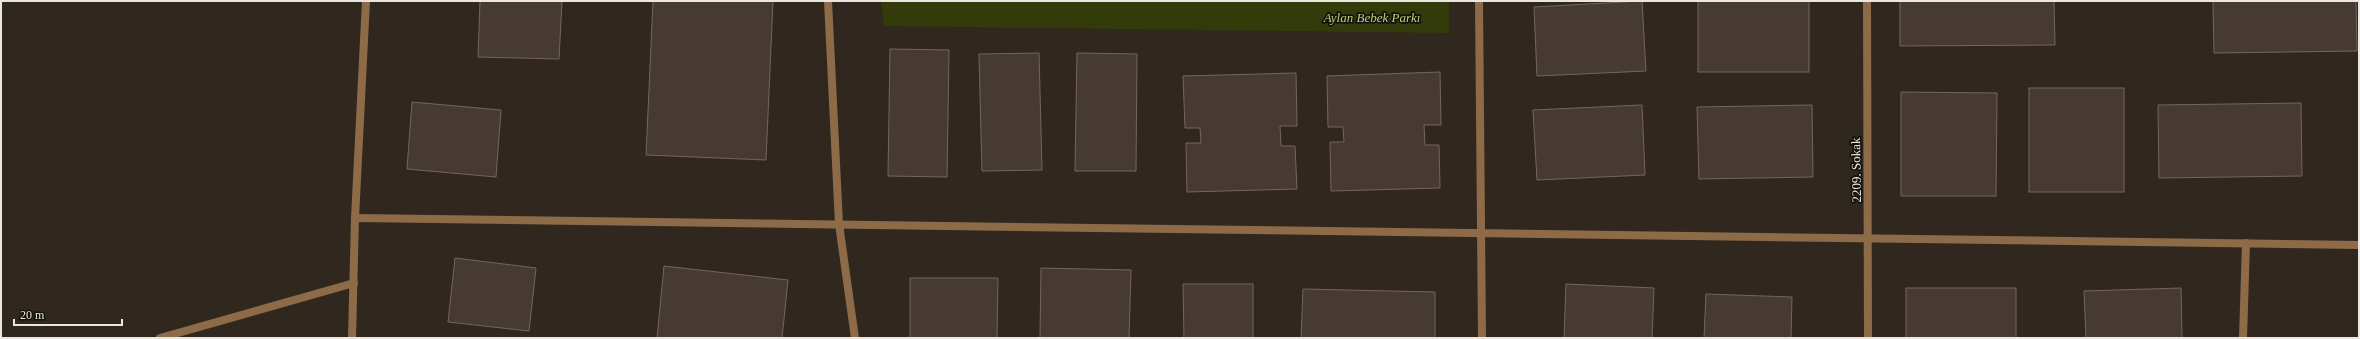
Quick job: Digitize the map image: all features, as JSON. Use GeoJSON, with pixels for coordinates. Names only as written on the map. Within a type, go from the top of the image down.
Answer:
{"type":"FeatureCollection","features":[{"type":"Feature","properties":{"kind":"street"},"geometry":{"type":"LineString","coordinates":[[352,338],[355,218],[366,1]]}},
{"type":"Feature","properties":{"kind":"street"},"geometry":{"type":"LineString","coordinates":[[828,1],[839,224],[854,338]]}},
{"type":"Feature","properties":{"kind":"street"},"geometry":{"type":"LineString","coordinates":[[1479,1],[1482,338]]}},
{"type":"Feature","properties":{"kind":"street","name":"2209. Sokak"},"geometry":{"type":"LineString","coordinates":[[1867,1],[1869,238],[1868,338]]}},
{"type":"Feature","properties":{"kind":"street"},"geometry":{"type":"LineString","coordinates":[[355,218],[2359,245]]}},
{"type":"Feature","properties":{"kind":"street"},"geometry":{"type":"LineString","coordinates":[[2243,338],[2246,243]]}},
{"type":"Feature","properties":{"kind":"street"},"geometry":{"type":"LineString","coordinates":[[160,338],[354,283]]}},
{"type":"Feature","properties":{"kind":"green space","name":"Aylan Bebek Parkı"},"geometry":{"type":"Polygon","coordinates":[[[881,1],[1449,1],[1449,33],[884,26],[881,1]]]}},
{"type":"Feature","properties":{"kind":"building"},"geometry":{"type":"Polygon","coordinates":[[[480,1],[562,1],[559,59],[478,57],[480,1]]]}},
{"type":"Feature","properties":{"kind":"building"},"geometry":{"type":"Polygon","coordinates":[[[653,1],[773,1],[766,160],[646,155],[653,1]]]}},
{"type":"Feature","properties":{"kind":"building"},"geometry":{"type":"Polygon","coordinates":[[[1642,1],[1646,71],[1537,76],[1534,7],[1642,1]]]}},
{"type":"Feature","properties":{"kind":"building"},"geometry":{"type":"Polygon","coordinates":[[[1698,1],[1809,1],[1809,72],[1698,72],[1698,1]]]}},
{"type":"Feature","properties":{"kind":"building"},"geometry":{"type":"Polygon","coordinates":[[[1900,1],[2054,1],[2055,45],[1900,46],[1900,1]]]}},
{"type":"Feature","properties":{"kind":"building"},"geometry":{"type":"Polygon","coordinates":[[[2213,1],[2356,1],[2357,51],[2214,53],[2213,1]]]}},
{"type":"Feature","properties":{"kind":"building"},"geometry":{"type":"Polygon","coordinates":[[[890,49],[949,50],[947,177],[888,176],[890,49]]]}},
{"type":"Feature","properties":{"kind":"building"},"geometry":{"type":"Polygon","coordinates":[[[1039,53],[1042,170],[982,171],[979,54],[1039,53]]]}},
{"type":"Feature","properties":{"kind":"building"},"geometry":{"type":"Polygon","coordinates":[[[1077,53],[1137,54],[1136,171],[1075,171],[1077,53]]]}},
{"type":"Feature","properties":{"kind":"building"},"geometry":{"type":"Polygon","coordinates":[[[1440,72],[1441,125],[1424,125],[1425,145],[1439,145],[1440,188],[1331,191],[1330,142],[1344,142],[1343,127],[1328,127],[1327,76],[1440,72]]]}},
{"type":"Feature","properties":{"kind":"building"},"geometry":{"type":"Polygon","coordinates":[[[1296,73],[1297,126],[1280,126],[1281,146],[1295,146],[1297,189],[1187,192],[1186,143],[1201,143],[1200,128],[1185,128],[1183,76],[1296,73]]]}},
{"type":"Feature","properties":{"kind":"building"},"geometry":{"type":"Polygon","coordinates":[[[2029,88],[2124,88],[2124,192],[2029,192],[2029,88]]]}},
{"type":"Feature","properties":{"kind":"building"},"geometry":{"type":"Polygon","coordinates":[[[1901,92],[1997,93],[1996,196],[1901,196],[1901,92]]]}},
{"type":"Feature","properties":{"kind":"building"},"geometry":{"type":"Polygon","coordinates":[[[412,102],[501,110],[496,177],[407,169],[412,102]]]}},
{"type":"Feature","properties":{"kind":"building"},"geometry":{"type":"Polygon","coordinates":[[[2301,103],[2302,176],[2159,178],[2158,105],[2301,103]]]}},
{"type":"Feature","properties":{"kind":"building"},"geometry":{"type":"Polygon","coordinates":[[[1642,105],[1645,175],[1537,180],[1533,110],[1642,105]]]}},
{"type":"Feature","properties":{"kind":"building"},"geometry":{"type":"Polygon","coordinates":[[[1812,105],[1813,177],[1699,179],[1697,107],[1812,105]]]}},
{"type":"Feature","properties":{"kind":"building"},"geometry":{"type":"Polygon","coordinates":[[[455,258],[536,268],[529,331],[448,322],[455,258]]]}},
{"type":"Feature","properties":{"kind":"building"},"geometry":{"type":"Polygon","coordinates":[[[664,266],[788,280],[782,338],[657,338],[664,266]]]}},
{"type":"Feature","properties":{"kind":"building"},"geometry":{"type":"Polygon","coordinates":[[[1041,268],[1131,270],[1129,338],[1040,338],[1041,268]]]}},
{"type":"Feature","properties":{"kind":"building"},"geometry":{"type":"Polygon","coordinates":[[[910,278],[998,278],[997,338],[910,338],[910,278]]]}},
{"type":"Feature","properties":{"kind":"building"},"geometry":{"type":"Polygon","coordinates":[[[1183,284],[1253,284],[1253,338],[1184,338],[1183,284]]]}},
{"type":"Feature","properties":{"kind":"building"},"geometry":{"type":"Polygon","coordinates":[[[1566,284],[1654,288],[1652,338],[1564,338],[1566,284]]]}},
{"type":"Feature","properties":{"kind":"building"},"geometry":{"type":"Polygon","coordinates":[[[1906,288],[2016,288],[2016,338],[1906,338],[1906,288]]]}},
{"type":"Feature","properties":{"kind":"building"},"geometry":{"type":"Polygon","coordinates":[[[2181,288],[2182,338],[2086,338],[2084,291],[2181,288]]]}},
{"type":"Feature","properties":{"kind":"building"},"geometry":{"type":"Polygon","coordinates":[[[1303,289],[1435,292],[1435,338],[1301,338],[1303,289]]]}},
{"type":"Feature","properties":{"kind":"building"},"geometry":{"type":"Polygon","coordinates":[[[1706,294],[1792,297],[1791,338],[1704,338],[1706,294]]]}}]}
